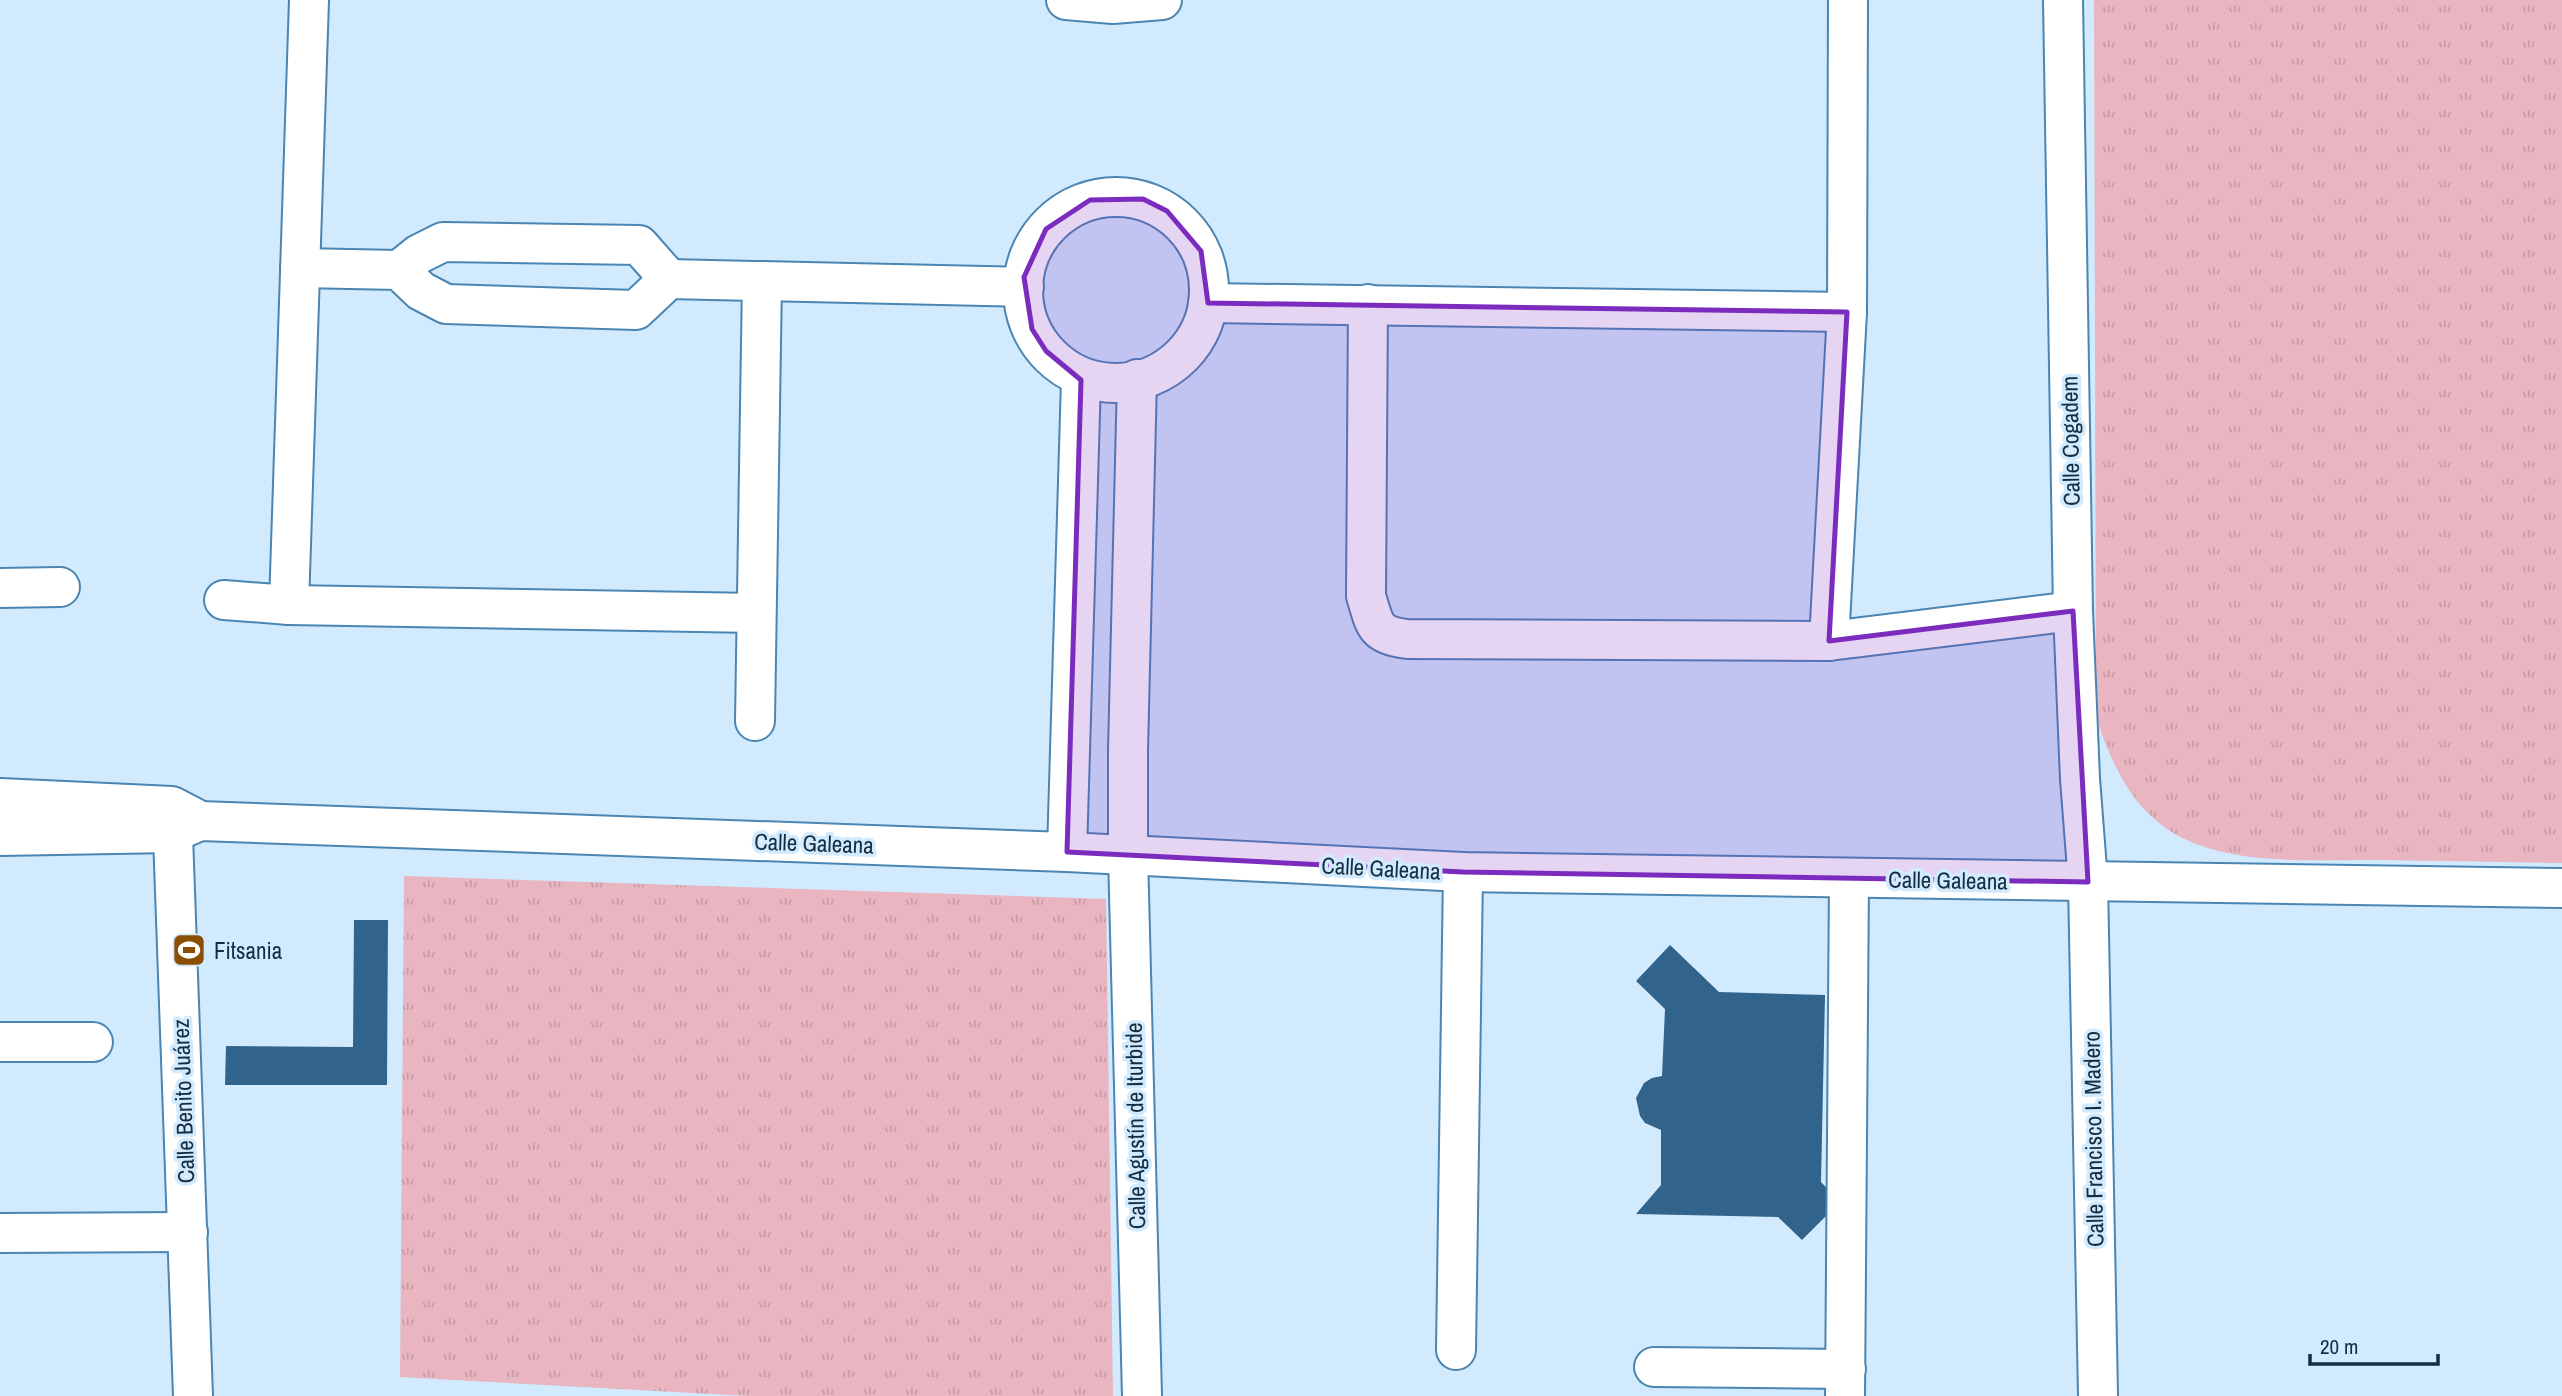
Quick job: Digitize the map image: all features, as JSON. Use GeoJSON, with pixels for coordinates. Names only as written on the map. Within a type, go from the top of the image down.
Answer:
{"type":"FeatureCollection","features":[{"type":"Feature","properties":{"kind":"street"},"geometry":{"type":"LineString","coordinates":[[289,605],[309,0]]}},
{"type":"Feature","properties":{"kind":"street"},"geometry":{"type":"LineString","coordinates":[[1066,0],[1112,4],[1162,0]]}},
{"type":"Feature","properties":{"kind":"street"},"geometry":{"type":"LineString","coordinates":[[1829,641],[1847,312],[1848,0]]}},
{"type":"Feature","properties":{"kind":"street","name":"Calle Cogadem"},"geometry":{"type":"LineString","coordinates":[[2063,0],[2073,611],[2080,779],[2088,882]]}},
{"type":"Feature","properties":{"kind":"street"},"geometry":{"type":"LineString","coordinates":[[1116,196],[1143,200],[1167,211],[1186,228],[1201,250],[1208,276],[1208,303],[1202,328],[1187,351],[1167,368],[1116,384],[1081,380],[1046,351],[1032,329],[1024,303],[1024,277],[1031,251],[1046,229],[1066,211],[1090,200],[1116,196]]}},
{"type":"Feature","properties":{"kind":"street"},"geometry":{"type":"LineString","coordinates":[[300,268],[399,270],[419,254],[443,242],[639,245],[669,279]]}},
{"type":"Feature","properties":{"kind":"street"},"geometry":{"type":"LineString","coordinates":[[399,270],[421,291],[446,304],[636,310],[669,279],[1024,287]]}},
{"type":"Feature","properties":{"kind":"street"},"geometry":{"type":"LineString","coordinates":[[755,721],[762,281]]}},
{"type":"Feature","properties":{"kind":"street"},"geometry":{"type":"LineString","coordinates":[[1208,303],[1847,312]]}},
{"type":"Feature","properties":{"kind":"street"},"geometry":{"type":"LineString","coordinates":[[1368,304],[1366,596],[1375,625],[1389,637],[1829,641],[2073,611]]}},
{"type":"Feature","properties":{"kind":"street","name":"Calle Agustín de Iturbide"},"geometry":{"type":"LineString","coordinates":[[1137,379],[1128,855],[1142,1396]]}},
{"type":"Feature","properties":{"kind":"street"},"geometry":{"type":"LineString","coordinates":[[1067,852],[1081,380]]}},
{"type":"Feature","properties":{"kind":"street"},"geometry":{"type":"LineString","coordinates":[[0,570],[0,588],[60,587]]}},
{"type":"Feature","properties":{"kind":"street"},"geometry":{"type":"LineString","coordinates":[[224,600],[289,605],[756,613]]}},
{"type":"Feature","properties":{"kind":"street"},"geometry":{"type":"LineString","coordinates":[[0,798],[181,820]]}},
{"type":"Feature","properties":{"kind":"street"},"geometry":{"type":"LineString","coordinates":[[0,836],[181,820]]}},
{"type":"Feature","properties":{"kind":"street","name":"Calle Galeana"},"geometry":{"type":"LineString","coordinates":[[181,820],[1067,852],[1463,872],[2562,888]]}},
{"type":"Feature","properties":{"kind":"street","name":"Calle Benito Juárez"},"geometry":{"type":"LineString","coordinates":[[181,820],[192,1396]]}},
{"type":"Feature","properties":{"kind":"street"},"geometry":{"type":"LineString","coordinates":[[1456,1350],[1463,872]]}},
{"type":"Feature","properties":{"kind":"street"},"geometry":{"type":"LineString","coordinates":[[1654,1367],[1846,1383],[1849,877]]}},
{"type":"Feature","properties":{"kind":"street","name":"Calle Francisco I. Madero"},"geometry":{"type":"LineString","coordinates":[[2088,882],[2098,1396]]}},
{"type":"Feature","properties":{"kind":"street"},"geometry":{"type":"LineString","coordinates":[[0,1042],[93,1042]]}},
{"type":"Feature","properties":{"kind":"street"},"geometry":{"type":"LineString","coordinates":[[0,1233],[188,1232]]}},
{"type":"Feature","properties":{"kind":"highlighted area"},"geometry":{"type":"Polygon","coordinates":[[[1143,199],[1167,211],[1201,251],[1208,303],[1847,312],[1829,641],[2073,611],[2088,882],[1463,872],[1067,852],[1081,380],[1046,351],[1032,329],[1024,277],[1046,229],[1090,200],[1143,199]]]}},
{"type":"Feature","properties":{"kind":"green space"},"geometry":{"type":"Polygon","coordinates":[[[2094,0],[2562,0],[2562,863],[2298,860],[2242,856],[2190,841],[2167,829],[2142,806],[2123,780],[2096,719],[2094,0]]]}},
{"type":"Feature","properties":{"kind":"green space"},"geometry":{"type":"Polygon","coordinates":[[[404,876],[1106,899],[1113,1396],[748,1396],[400,1377],[404,876]]]}},
{"type":"Feature","properties":{"kind":"building"},"geometry":{"type":"Polygon","coordinates":[[[354,920],[388,920],[387,1085],[225,1085],[226,1046],[353,1047],[354,920]]]}},
{"type":"Feature","properties":{"kind":"building"},"geometry":{"type":"Polygon","coordinates":[[[1670,945],[1719,992],[1825,995],[1821,1182],[1840,1202],[1802,1240],[1778,1217],[1636,1214],[1661,1185],[1661,1130],[1645,1123],[1640,1116],[1636,1098],[1644,1083],[1662,1076],[1665,1009],[1636,981],[1670,945]]]}},
{"type":"Feature","properties":{"kind":"place","name":"Fitsania"},"geometry":{"type":"Point","coordinates":[189,950]}}]}
